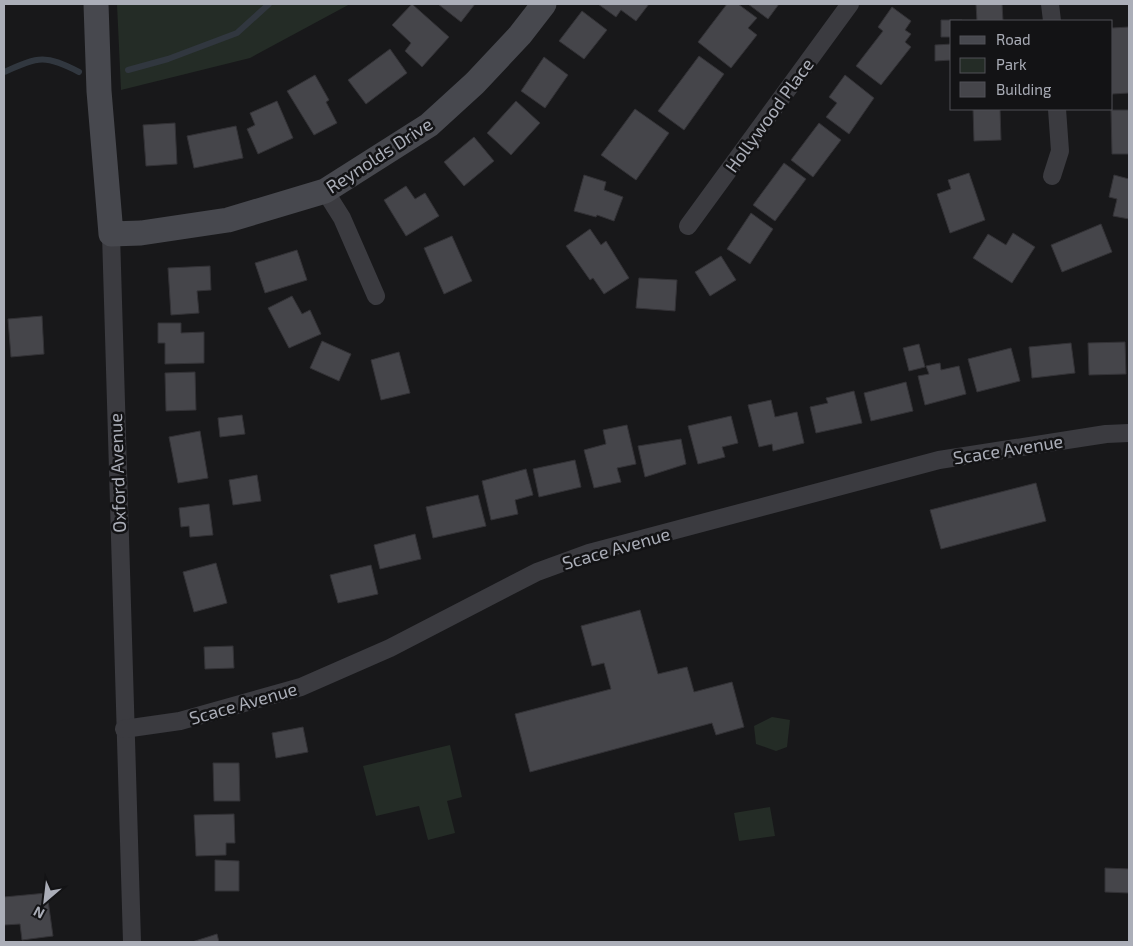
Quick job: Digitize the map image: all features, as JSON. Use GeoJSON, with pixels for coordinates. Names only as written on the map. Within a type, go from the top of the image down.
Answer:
{"type":"FeatureCollection","features":[{"type":"Feature","properties":{"kind":"street","name":"Oxford Avenue"},"geometry":{"type":"LineString","coordinates":[[96,4],[99,91],[111,234],[124,729],[132,942]]}},
{"type":"Feature","properties":{"kind":"street","name":"Reynolds Drive"},"geometry":{"type":"LineString","coordinates":[[111,234],[141,233],[228,220],[325,191],[429,125],[475,84],[520,35],[544,4]]}},
{"type":"Feature","properties":{"kind":"street","name":"Hollywood Place"},"geometry":{"type":"LineString","coordinates":[[688,226],[850,4]]}},
{"type":"Feature","properties":{"kind":"street"},"geometry":{"type":"LineString","coordinates":[[1050,4],[1052,20]]}},
{"type":"Feature","properties":{"kind":"street"},"geometry":{"type":"LineString","coordinates":[[1052,176],[1060,151],[1057,110]]}},
{"type":"Feature","properties":{"kind":"street"},"geometry":{"type":"LineString","coordinates":[[325,191],[342,218],[376,296]]}},
{"type":"Feature","properties":{"kind":"street","name":"Scace Avenue"},"geometry":{"type":"LineString","coordinates":[[124,729],[180,721],[301,687],[390,648],[537,572],[589,553],[939,460],[1106,434],[1129,434]]}},
{"type":"Feature","properties":{"kind":"green space"},"geometry":{"type":"Polygon","coordinates":[[[117,4],[350,4],[250,58],[121,90],[117,4]]]}},
{"type":"Feature","properties":{"kind":"green space"},"geometry":{"type":"Polygon","coordinates":[[[772,717],[790,720],[787,747],[776,751],[756,744],[754,726],[772,717]]]}},
{"type":"Feature","properties":{"kind":"green space"},"geometry":{"type":"Polygon","coordinates":[[[450,745],[462,797],[447,801],[455,833],[428,840],[419,806],[376,816],[363,766],[450,745]]]}},
{"type":"Feature","properties":{"kind":"green space"},"geometry":{"type":"Polygon","coordinates":[[[770,807],[775,836],[739,841],[734,813],[770,807]]]}},
{"type":"Feature","properties":{"kind":"building"},"geometry":{"type":"Polygon","coordinates":[[[412,4],[449,37],[422,67],[405,51],[411,43],[392,25],[412,4]]]}},
{"type":"Feature","properties":{"kind":"building"},"geometry":{"type":"Polygon","coordinates":[[[438,4],[475,4],[461,22],[438,4]]]}},
{"type":"Feature","properties":{"kind":"building"},"geometry":{"type":"Polygon","coordinates":[[[598,4],[649,4],[636,21],[621,10],[616,17],[598,4]]]}},
{"type":"Feature","properties":{"kind":"building"},"geometry":{"type":"Polygon","coordinates":[[[727,4],[738,4],[757,18],[748,28],[757,35],[731,68],[698,42],[727,4]]]}},
{"type":"Feature","properties":{"kind":"building"},"geometry":{"type":"Polygon","coordinates":[[[748,4],[779,4],[768,19],[748,4]]]}},
{"type":"Feature","properties":{"kind":"building"},"geometry":{"type":"Polygon","coordinates":[[[976,4],[1002,4],[1003,20],[977,20],[976,4]]]}},
{"type":"Feature","properties":{"kind":"building"},"geometry":{"type":"Polygon","coordinates":[[[892,7],[911,21],[905,30],[911,34],[905,42],[911,47],[881,85],[856,66],[883,31],[878,27],[892,7]]]}},
{"type":"Feature","properties":{"kind":"building"},"geometry":{"type":"Polygon","coordinates":[[[582,11],[607,30],[584,59],[559,41],[582,11]]]}},
{"type":"Feature","properties":{"kind":"building"},"geometry":{"type":"Polygon","coordinates":[[[941,20],[950,20],[950,37],[941,37],[941,20]]]}},
{"type":"Feature","properties":{"kind":"building"},"geometry":{"type":"Polygon","coordinates":[[[1129,27],[1129,93],[1113,94],[1113,28],[1129,27]]]}},
{"type":"Feature","properties":{"kind":"building"},"geometry":{"type":"Polygon","coordinates":[[[950,44],[950,60],[935,61],[935,45],[950,44]]]}},
{"type":"Feature","properties":{"kind":"building"},"geometry":{"type":"Polygon","coordinates":[[[390,49],[407,73],[366,104],[348,80],[390,49]]]}},
{"type":"Feature","properties":{"kind":"building"},"geometry":{"type":"Polygon","coordinates":[[[699,56],[724,74],[684,130],[658,111],[699,56]]]}},
{"type":"Feature","properties":{"kind":"building"},"geometry":{"type":"Polygon","coordinates":[[[544,57],[568,75],[545,108],[521,91],[544,57]]]}},
{"type":"Feature","properties":{"kind":"building"},"geometry":{"type":"Polygon","coordinates":[[[315,75],[329,100],[326,102],[337,123],[314,135],[287,91],[315,75]]]}},
{"type":"Feature","properties":{"kind":"building"},"geometry":{"type":"Polygon","coordinates":[[[845,75],[874,98],[849,134],[826,117],[837,103],[829,97],[845,75]]]}},
{"type":"Feature","properties":{"kind":"building"},"geometry":{"type":"Polygon","coordinates":[[[277,101],[293,138],[258,154],[247,129],[255,125],[250,113],[277,101]]]}},
{"type":"Feature","properties":{"kind":"building"},"geometry":{"type":"Polygon","coordinates":[[[516,101],[540,123],[511,155],[487,133],[516,101]]]}},
{"type":"Feature","properties":{"kind":"building"},"geometry":{"type":"Polygon","coordinates":[[[635,109],[669,133],[636,180],[601,155],[635,109]]]}},
{"type":"Feature","properties":{"kind":"building"},"geometry":{"type":"Polygon","coordinates":[[[973,110],[1000,110],[1001,140],[974,141],[973,110]]]}},
{"type":"Feature","properties":{"kind":"building"},"geometry":{"type":"Polygon","coordinates":[[[1111,110],[1129,110],[1129,154],[1112,154],[1111,110]]]}},
{"type":"Feature","properties":{"kind":"building"},"geometry":{"type":"Polygon","coordinates":[[[175,123],[177,164],[146,166],[143,125],[175,123]]]}},
{"type":"Feature","properties":{"kind":"building"},"geometry":{"type":"Polygon","coordinates":[[[819,123],[841,140],[813,177],[791,160],[819,123]]]}},
{"type":"Feature","properties":{"kind":"building"},"geometry":{"type":"Polygon","coordinates":[[[236,126],[243,158],[194,168],[187,136],[236,126]]]}},
{"type":"Feature","properties":{"kind":"building"},"geometry":{"type":"Polygon","coordinates":[[[474,137],[494,161],[464,186],[444,162],[474,137]]]}},
{"type":"Feature","properties":{"kind":"building"},"geometry":{"type":"Polygon","coordinates":[[[784,163],[806,179],[775,221],[753,205],[784,163]]]}},
{"type":"Feature","properties":{"kind":"building"},"geometry":{"type":"Polygon","coordinates":[[[969,173],[985,220],[950,233],[937,194],[951,189],[948,180],[969,173]]]}},
{"type":"Feature","properties":{"kind":"building"},"geometry":{"type":"Polygon","coordinates":[[[584,175],[606,182],[604,190],[623,197],[614,221],[597,215],[596,217],[574,211],[584,175]]]}},
{"type":"Feature","properties":{"kind":"building"},"geometry":{"type":"Polygon","coordinates":[[[1114,175],[1129,179],[1129,219],[1113,216],[1117,199],[1109,197],[1114,175]]]}},
{"type":"Feature","properties":{"kind":"building"},"geometry":{"type":"Polygon","coordinates":[[[406,186],[415,199],[425,193],[439,216],[406,236],[384,200],[406,186]]]}},
{"type":"Feature","properties":{"kind":"building"},"geometry":{"type":"Polygon","coordinates":[[[751,213],[773,229],[750,264],[727,249],[751,213]]]}},
{"type":"Feature","properties":{"kind":"building"},"geometry":{"type":"Polygon","coordinates":[[[1101,224],[1112,252],[1062,272],[1051,245],[1101,224]]]}},
{"type":"Feature","properties":{"kind":"building"},"geometry":{"type":"Polygon","coordinates":[[[590,229],[601,245],[606,241],[629,278],[604,294],[593,278],[590,280],[566,246],[590,229]]]}},
{"type":"Feature","properties":{"kind":"building"},"geometry":{"type":"Polygon","coordinates":[[[1013,233],[1035,247],[1012,283],[973,258],[988,234],[1006,245],[1013,233]]]}},
{"type":"Feature","properties":{"kind":"building"},"geometry":{"type":"Polygon","coordinates":[[[452,236],[472,281],[444,294],[424,248],[452,236]]]}},
{"type":"Feature","properties":{"kind":"building"},"geometry":{"type":"Polygon","coordinates":[[[297,250],[307,280],[265,293],[255,263],[297,250]]]}},
{"type":"Feature","properties":{"kind":"building"},"geometry":{"type":"Polygon","coordinates":[[[721,256],[736,280],[710,296],[695,272],[721,256]]]}},
{"type":"Feature","properties":{"kind":"building"},"geometry":{"type":"Polygon","coordinates":[[[210,266],[211,290],[197,291],[199,313],[171,315],[168,268],[210,266]]]}},
{"type":"Feature","properties":{"kind":"building"},"geometry":{"type":"Polygon","coordinates":[[[639,278],[677,280],[675,311],[636,308],[639,278]]]}},
{"type":"Feature","properties":{"kind":"building"},"geometry":{"type":"Polygon","coordinates":[[[292,296],[302,314],[310,310],[321,334],[289,348],[268,308],[292,296]]]}},
{"type":"Feature","properties":{"kind":"building"},"geometry":{"type":"Polygon","coordinates":[[[42,316],[44,354],[11,357],[8,319],[42,316]]]}},
{"type":"Feature","properties":{"kind":"building"},"geometry":{"type":"Polygon","coordinates":[[[158,323],[181,323],[181,333],[204,332],[204,363],[165,364],[165,343],[158,343],[158,323]]]}},
{"type":"Feature","properties":{"kind":"building"},"geometry":{"type":"Polygon","coordinates":[[[322,341],[351,354],[339,381],[310,368],[322,341]]]}},
{"type":"Feature","properties":{"kind":"building"},"geometry":{"type":"Polygon","coordinates":[[[1125,342],[1126,374],[1089,375],[1088,343],[1125,342]]]}},
{"type":"Feature","properties":{"kind":"building"},"geometry":{"type":"Polygon","coordinates":[[[1071,343],[1075,373],[1032,378],[1029,347],[1071,343]]]}},
{"type":"Feature","properties":{"kind":"building"},"geometry":{"type":"Polygon","coordinates":[[[919,344],[925,367],[909,371],[903,348],[919,344]]]}},
{"type":"Feature","properties":{"kind":"building"},"geometry":{"type":"Polygon","coordinates":[[[1011,348],[1020,381],[977,392],[968,359],[1011,348]]]}},
{"type":"Feature","properties":{"kind":"building"},"geometry":{"type":"Polygon","coordinates":[[[399,352],[410,393],[381,400],[371,360],[399,352]]]}},
{"type":"Feature","properties":{"kind":"building"},"geometry":{"type":"Polygon","coordinates":[[[940,363],[941,370],[959,366],[966,394],[925,405],[918,376],[929,374],[926,366],[940,363]]]}},
{"type":"Feature","properties":{"kind":"building"},"geometry":{"type":"Polygon","coordinates":[[[195,372],[196,410],[166,411],[165,373],[195,372]]]}},
{"type":"Feature","properties":{"kind":"building"},"geometry":{"type":"Polygon","coordinates":[[[906,382],[913,411],[871,421],[864,393],[906,382]]]}},
{"type":"Feature","properties":{"kind":"building"},"geometry":{"type":"Polygon","coordinates":[[[854,391],[862,423],[816,433],[810,407],[828,403],[826,398],[854,391]]]}},
{"type":"Feature","properties":{"kind":"building"},"geometry":{"type":"Polygon","coordinates":[[[771,400],[775,417],[797,412],[804,443],[773,451],[772,444],[759,447],[748,405],[771,400]]]}},
{"type":"Feature","properties":{"kind":"building"},"geometry":{"type":"Polygon","coordinates":[[[242,415],[245,434],[220,437],[218,418],[242,415]]]}},
{"type":"Feature","properties":{"kind":"building"},"geometry":{"type":"Polygon","coordinates":[[[731,416],[738,443],[722,447],[725,457],[698,464],[688,426],[731,416]]]}},
{"type":"Feature","properties":{"kind":"building"},"geometry":{"type":"Polygon","coordinates":[[[627,425],[636,464],[617,468],[621,482],[594,488],[584,450],[606,444],[603,430],[627,425]]]}},
{"type":"Feature","properties":{"kind":"building"},"geometry":{"type":"Polygon","coordinates":[[[200,431],[208,478],[178,483],[169,437],[200,431]]]}},
{"type":"Feature","properties":{"kind":"building"},"geometry":{"type":"Polygon","coordinates":[[[681,439],[686,464],[645,477],[638,446],[681,439]]]}},
{"type":"Feature","properties":{"kind":"building"},"geometry":{"type":"Polygon","coordinates":[[[575,460],[581,487],[539,497],[533,469],[575,460]]]}},
{"type":"Feature","properties":{"kind":"building"},"geometry":{"type":"Polygon","coordinates":[[[526,469],[533,495],[515,500],[518,514],[491,520],[482,481],[526,469]]]}},
{"type":"Feature","properties":{"kind":"building"},"geometry":{"type":"Polygon","coordinates":[[[257,475],[261,501],[233,505],[229,480],[257,475]]]}},
{"type":"Feature","properties":{"kind":"building"},"geometry":{"type":"Polygon","coordinates":[[[1036,483],[1046,521],[941,549],[930,510],[1036,483]]]}},
{"type":"Feature","properties":{"kind":"building"},"geometry":{"type":"Polygon","coordinates":[[[478,495],[486,526],[433,538],[426,507],[478,495]]]}},
{"type":"Feature","properties":{"kind":"building"},"geometry":{"type":"Polygon","coordinates":[[[209,504],[213,535],[190,537],[189,526],[181,527],[179,508],[209,504]]]}},
{"type":"Feature","properties":{"kind":"building"},"geometry":{"type":"Polygon","coordinates":[[[415,534],[421,559],[380,569],[374,545],[415,534]]]}},
{"type":"Feature","properties":{"kind":"building"},"geometry":{"type":"Polygon","coordinates":[[[216,563],[227,603],[194,612],[183,572],[216,563]]]}},
{"type":"Feature","properties":{"kind":"building"},"geometry":{"type":"Polygon","coordinates":[[[371,565],[378,594],[338,603],[330,575],[371,565]]]}},
{"type":"Feature","properties":{"kind":"building"},"geometry":{"type":"Polygon","coordinates":[[[640,610],[658,674],[687,667],[694,692],[732,682],[744,727],[716,735],[712,723],[530,772],[515,714],[611,689],[604,663],[592,666],[581,626],[640,610]]]}},
{"type":"Feature","properties":{"kind":"building"},"geometry":{"type":"Polygon","coordinates":[[[233,646],[234,668],[205,669],[204,647],[233,646]]]}},
{"type":"Feature","properties":{"kind":"building"},"geometry":{"type":"Polygon","coordinates":[[[303,727],[308,752],[276,758],[272,733],[303,727]]]}},
{"type":"Feature","properties":{"kind":"building"},"geometry":{"type":"Polygon","coordinates":[[[213,763],[239,763],[240,801],[214,801],[213,763]]]}},
{"type":"Feature","properties":{"kind":"building"},"geometry":{"type":"Polygon","coordinates":[[[234,814],[235,843],[226,843],[226,855],[196,856],[194,815],[234,814]]]}},
{"type":"Feature","properties":{"kind":"building"},"geometry":{"type":"Polygon","coordinates":[[[215,860],[239,861],[239,891],[215,891],[215,860]]]}},
{"type":"Feature","properties":{"kind":"building"},"geometry":{"type":"Polygon","coordinates":[[[1105,868],[1129,869],[1129,893],[1105,892],[1105,868]]]}},
{"type":"Feature","properties":{"kind":"building"},"geometry":{"type":"Polygon","coordinates":[[[47,893],[53,936],[22,940],[20,924],[4,925],[4,897],[47,893]]]}},
{"type":"Feature","properties":{"kind":"building"},"geometry":{"type":"Polygon","coordinates":[[[217,934],[219,942],[192,942],[217,934]]]}},
{"type":"Feature","properties":{"kind":"waterway"},"geometry":{"type":"LineString","coordinates":[[128,70],[168,59],[237,33],[269,4]]}},
{"type":"Feature","properties":{"kind":"waterway"},"geometry":{"type":"LineString","coordinates":[[4,72],[26,63],[42,60],[57,62],[79,72]]}}]}
